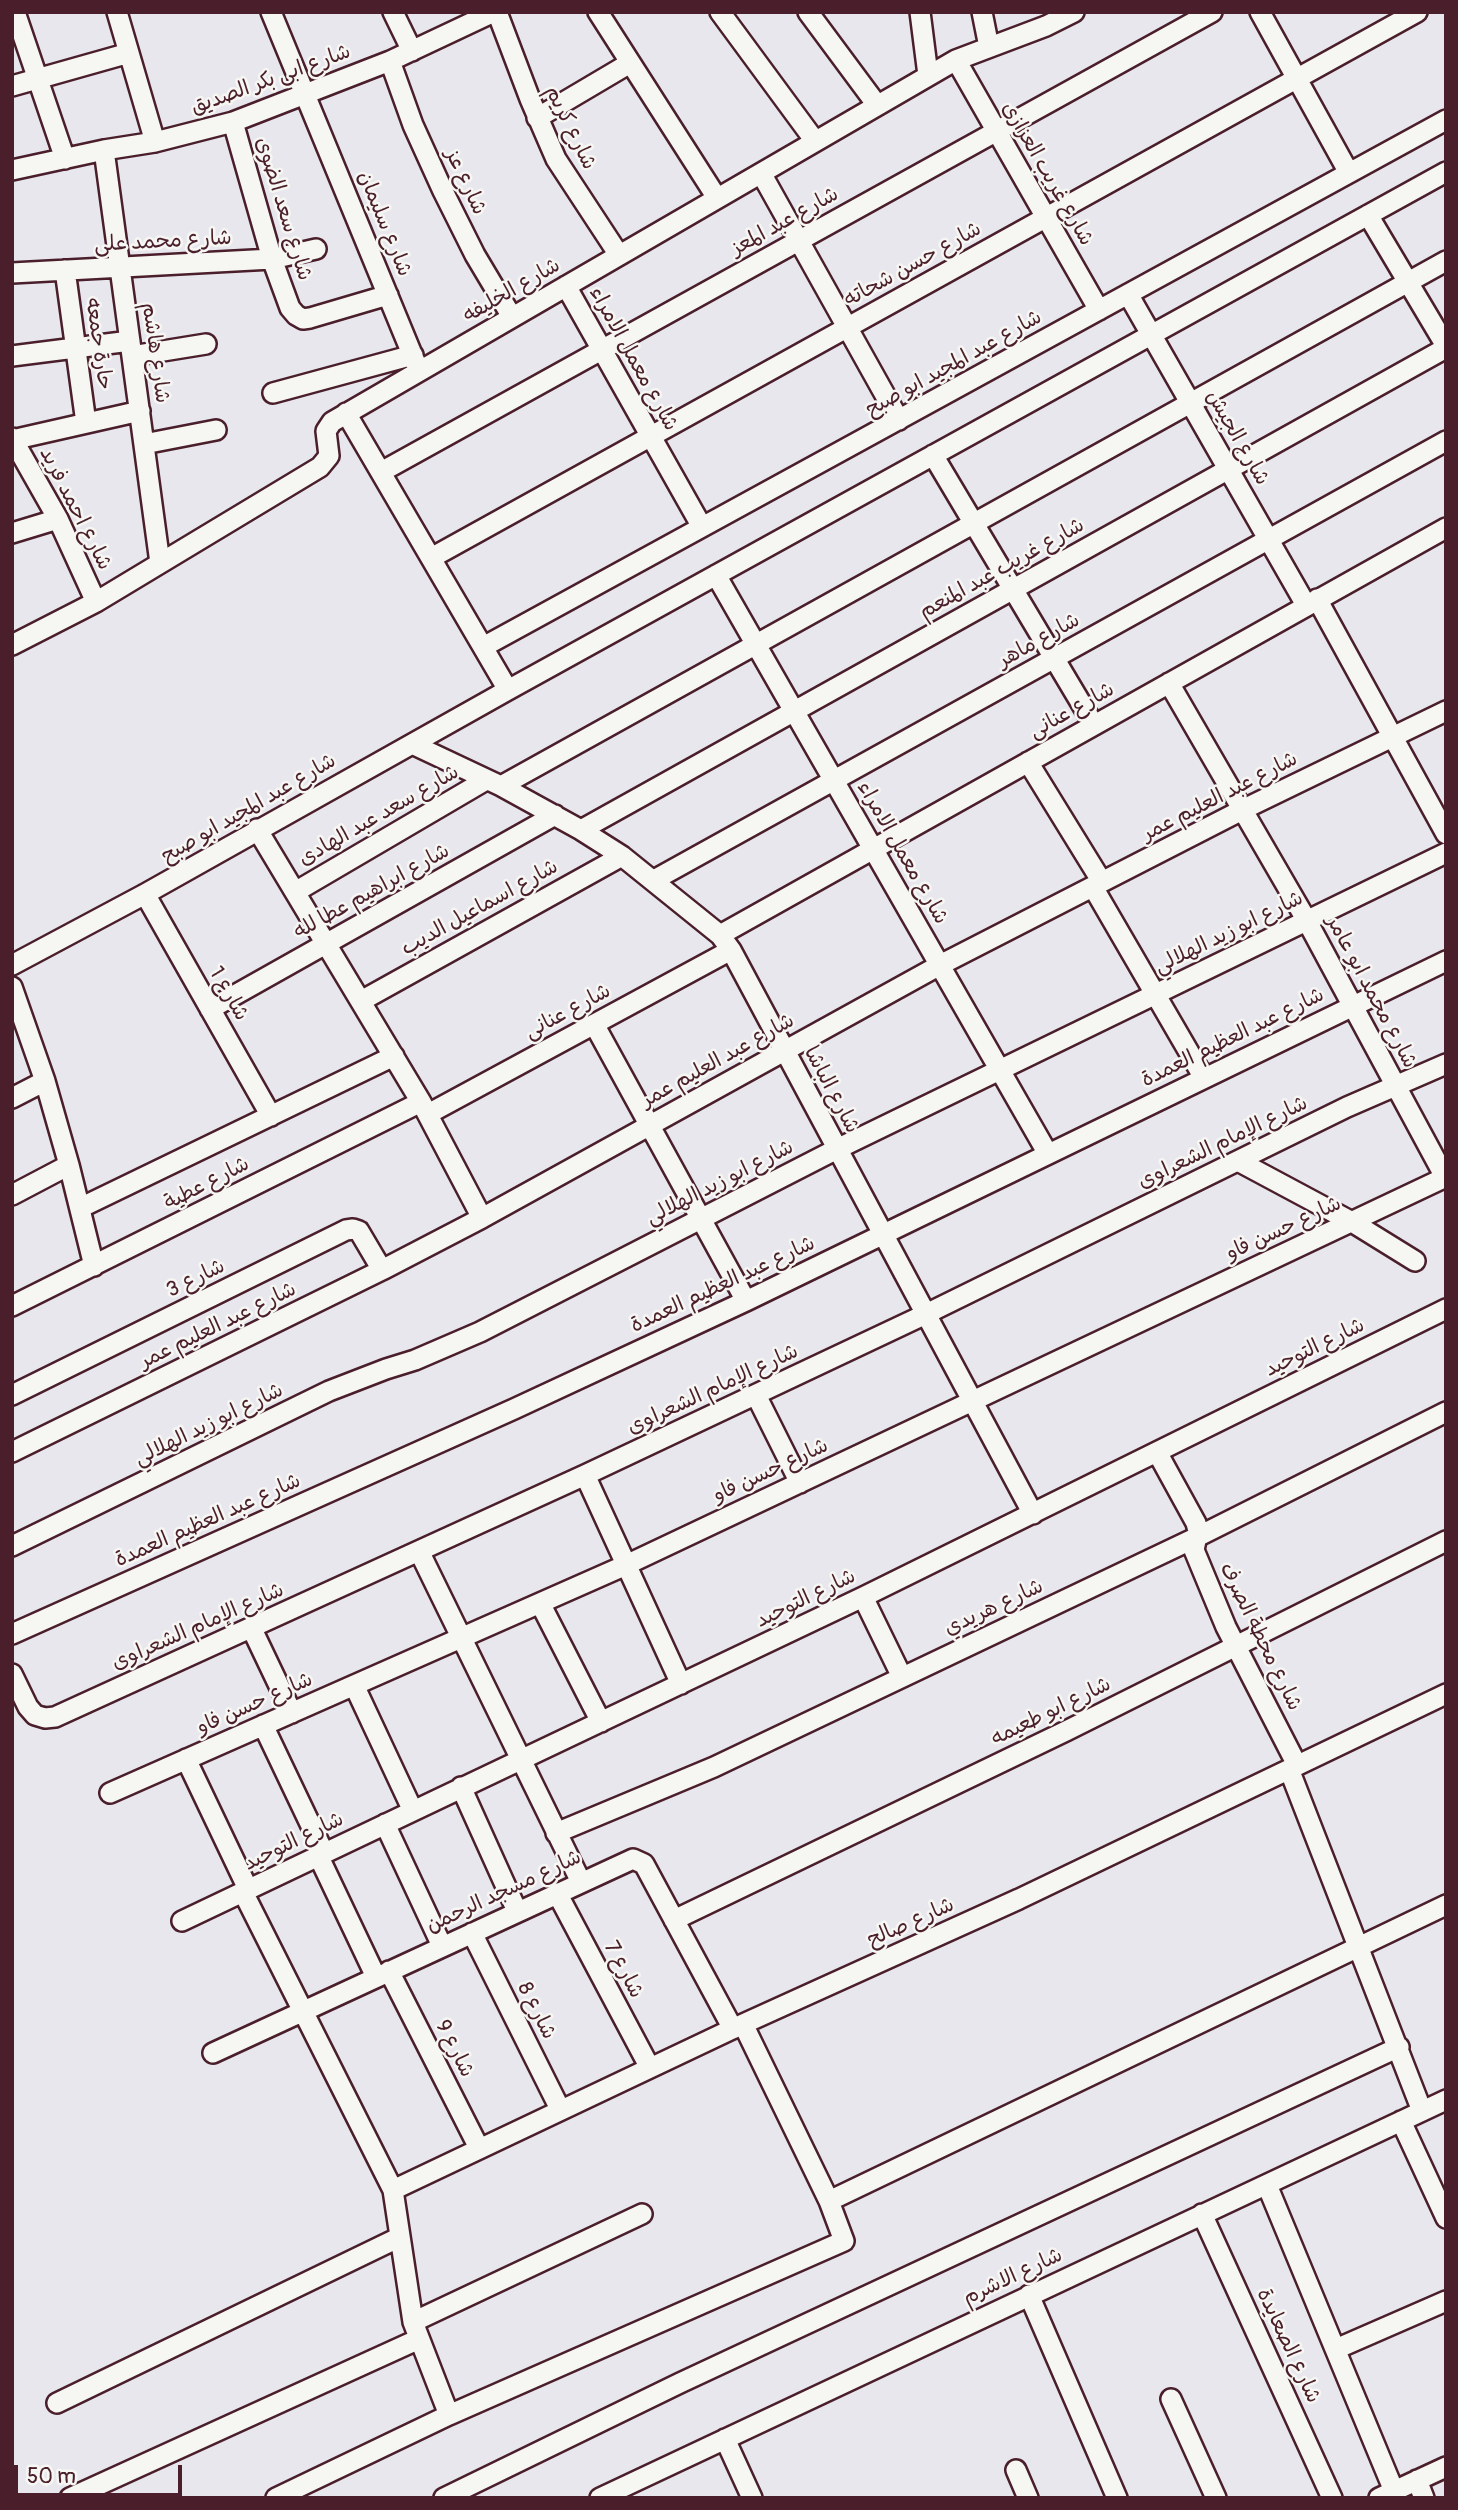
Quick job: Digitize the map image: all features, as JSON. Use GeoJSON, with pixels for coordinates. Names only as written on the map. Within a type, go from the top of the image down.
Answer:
{"type":"FeatureCollection","features":[{"type":"Feature","properties":{"kind":"street"},"geometry":{"type":"LineString","coordinates":[[15,12],[65,159]]}},
{"type":"Feature","properties":{"kind":"street"},"geometry":{"type":"LineString","coordinates":[[117,12],[155,142]]}},
{"type":"Feature","properties":{"kind":"street","name":"شارع سليمان"},"geometry":{"type":"LineString","coordinates":[[271,12],[416,363]]}},
{"type":"Feature","properties":{"kind":"street"},"geometry":{"type":"LineString","coordinates":[[393,12],[412,51]]}},
{"type":"Feature","properties":{"kind":"street","name":"شارع ابى بكر الصديق"},"geometry":{"type":"LineString","coordinates":[[12,170],[155,142],[233,122],[390,61],[495,12]]}},
{"type":"Feature","properties":{"kind":"street","name":"شارع كريم"},"geometry":{"type":"LineString","coordinates":[[495,12],[556,159],[619,255]]}},
{"type":"Feature","properties":{"kind":"street"},"geometry":{"type":"LineString","coordinates":[[598,12],[717,198]]}},
{"type":"Feature","properties":{"kind":"street"},"geometry":{"type":"LineString","coordinates":[[720,12],[815,141]]}},
{"type":"Feature","properties":{"kind":"street"},"geometry":{"type":"LineString","coordinates":[[808,12],[877,105]]}},
{"type":"Feature","properties":{"kind":"street"},"geometry":{"type":"LineString","coordinates":[[982,12],[989,47]]}},
{"type":"Feature","properties":{"kind":"street","name":"شارع عبد المعز"},"geometry":{"type":"LineString","coordinates":[[381,472],[1212,12]]}},
{"type":"Feature","properties":{"kind":"street"},"geometry":{"type":"LineString","coordinates":[[1260,12],[1349,173]]}},
{"type":"Feature","properties":{"kind":"street","name":"شارع حسن شحاته"},"geometry":{"type":"LineString","coordinates":[[431,558],[1417,12]]}},
{"type":"Feature","properties":{"kind":"street","name":"شارع الخليفه"},"geometry":{"type":"LineString","coordinates":[[12,645],[96,601],[320,467],[329,456],[326,437],[328,426],[416,363],[512,317],[956,60],[1073,13]]}},
{"type":"Feature","properties":{"kind":"street"},"geometry":{"type":"LineString","coordinates":[[919,15],[928,75]]}},
{"type":"Feature","properties":{"kind":"street"},"geometry":{"type":"LineString","coordinates":[[12,86],[129,53]]}},
{"type":"Feature","properties":{"kind":"street","name":"شارع غريب العزازى"},"geometry":{"type":"LineString","coordinates":[[956,60],[1099,310]]}},
{"type":"Feature","properties":{"kind":"street","name":"شارع عز"},"geometry":{"type":"LineString","coordinates":[[390,61],[413,125],[443,191],[475,255],[512,317]]}},
{"type":"Feature","properties":{"kind":"street"},"geometry":{"type":"LineString","coordinates":[[537,118],[630,62]]}},
{"type":"Feature","properties":{"kind":"street","name":"شارع عبد المجيد ابو صبح"},"geometry":{"type":"LineString","coordinates":[[483,647],[1446,120]]}},
{"type":"Feature","properties":{"kind":"street","name":"شارع سعد الضوى"},"geometry":{"type":"LineString","coordinates":[[233,122],[272,259],[290,308],[303,319],[388,295]]}},
{"type":"Feature","properties":{"kind":"street","name":"شارع هاشم"},"geometry":{"type":"LineString","coordinates":[[104,150],[160,563]]}},
{"type":"Feature","properties":{"kind":"street","name":"شارع عبد المجيد ابو صبح"},"geometry":{"type":"LineString","coordinates":[[12,965],[145,894],[257,829],[1446,172]]}},
{"type":"Feature","properties":{"kind":"street"},"geometry":{"type":"LineString","coordinates":[[761,173],[899,419]]}},
{"type":"Feature","properties":{"kind":"street"},"geometry":{"type":"LineString","coordinates":[[1368,215],[1446,347]]}},
{"type":"Feature","properties":{"kind":"street","name":"شارع محمد على"},"geometry":{"type":"LineString","coordinates":[[12,273],[272,259],[316,248]]}},
{"type":"Feature","properties":{"kind":"street","name":"شارع سعد عبد الهادى"},"geometry":{"type":"LineString","coordinates":[[295,892],[756,644],[1446,261]]}},
{"type":"Feature","properties":{"kind":"street","name":"حارة جمعه"},"geometry":{"type":"LineString","coordinates":[[65,270],[86,423]]}},
{"type":"Feature","properties":{"kind":"street","name":"شارع معمل الامراء"},"geometry":{"type":"LineString","coordinates":[[566,286],[702,527]]}},
{"type":"Feature","properties":{"kind":"street","name":"شارع الجيش"},"geometry":{"type":"LineString","coordinates":[[1128,294],[1269,540],[1312,602],[1393,737],[1446,834]]}},
{"type":"Feature","properties":{"kind":"street"},"geometry":{"type":"LineString","coordinates":[[12,356],[76,348],[206,344]]}},
{"type":"Feature","properties":{"kind":"street","name":"شارع غريب عبد المنعم"},"geometry":{"type":"LineString","coordinates":[[581,830],[1446,347]]}},
{"type":"Feature","properties":{"kind":"street"},"geometry":{"type":"LineString","coordinates":[[273,393],[416,363]]}},
{"type":"Feature","properties":{"kind":"street"},"geometry":{"type":"LineString","coordinates":[[12,439],[140,411]]}},
{"type":"Feature","properties":{"kind":"street"},"geometry":{"type":"LineString","coordinates":[[346,413],[508,690]]}},
{"type":"Feature","properties":{"kind":"street"},"geometry":{"type":"LineString","coordinates":[[145,444],[216,430]]}},
{"type":"Feature","properties":{"kind":"street","name":"شارع احمد فريد"},"geometry":{"type":"LineString","coordinates":[[12,439],[58,519],[96,601]]}},
{"type":"Feature","properties":{"kind":"street","name":"شارع ماهر"},"geometry":{"type":"LineString","coordinates":[[653,880],[1446,441]]}},
{"type":"Feature","properties":{"kind":"street"},"geometry":{"type":"LineString","coordinates":[[933,455],[1094,725]]}},
{"type":"Feature","properties":{"kind":"street"},"geometry":{"type":"LineString","coordinates":[[12,533],[58,519]]}},
{"type":"Feature","properties":{"kind":"street","name":"شارع عنانى"},"geometry":{"type":"LineString","coordinates":[[424,1108],[594,1024],[873,849],[1446,528]]}},
{"type":"Feature","properties":{"kind":"street","name":"شارع معمل الامراء"},"geometry":{"type":"LineString","coordinates":[[716,575],[1048,1154]]}},
{"type":"Feature","properties":{"kind":"street","name":"شارع محمد ابو عامر"},"geometry":{"type":"LineString","coordinates":[[1169,682],[1307,921],[1445,1178]]}},
{"type":"Feature","properties":{"kind":"street","name":"شارع عبد العليم عمر"},"geometry":{"type":"LineString","coordinates":[[12,1452],[382,1270],[482,1218],[940,965],[1244,809],[1446,711]]}},
{"type":"Feature","properties":{"kind":"street","name":"شارع الباشا"},"geometry":{"type":"LineString","coordinates":[[412,744],[555,815],[622,856],[725,943],[1033,1514]]}},
{"type":"Feature","properties":{"kind":"street"},"geometry":{"type":"LineString","coordinates":[[1028,762],[1204,1078]]}},
{"type":"Feature","properties":{"kind":"street","name":"شارع ابراهيم عطا لله"},"geometry":{"type":"LineString","coordinates":[[210,1009],[555,815]]}},
{"type":"Feature","properties":{"kind":"street"},"geometry":{"type":"LineString","coordinates":[[257,829],[394,1056],[482,1218]]}},
{"type":"Feature","properties":{"kind":"street","name":"شارع ابو زيد الهلالي"},"geometry":{"type":"LineString","coordinates":[[12,1546],[329,1391],[415,1360],[480,1332],[837,1149],[1446,853]]}},
{"type":"Feature","properties":{"kind":"street","name":"شارع اسماعيل الديب"},"geometry":{"type":"LineString","coordinates":[[361,1001],[622,856]]}},
{"type":"Feature","properties":{"kind":"street","name":"شارع 1"},"geometry":{"type":"LineString","coordinates":[[145,894],[271,1116]]}},
{"type":"Feature","properties":{"kind":"street","name":"شارع عبد العظيم العمدة"},"geometry":{"type":"LineString","coordinates":[[12,1634],[746,1301],[1446,961]]}},
{"type":"Feature","properties":{"kind":"street"},"geometry":{"type":"LineString","coordinates":[[12,988],[45,1081],[94,1266]]}},
{"type":"Feature","properties":{"kind":"street"},"geometry":{"type":"LineString","coordinates":[[594,1024],[746,1301]]}},
{"type":"Feature","properties":{"kind":"street"},"geometry":{"type":"LineString","coordinates":[[80,1208],[394,1056]]}},
{"type":"Feature","properties":{"kind":"street","name":"شارع الإمام الشعراوى"},"geometry":{"type":"LineString","coordinates":[[12,1674],[28,1707],[35,1715],[55,1717],[756,1395],[1238,1161],[1446,1064]]}},
{"type":"Feature","properties":{"kind":"street"},"geometry":{"type":"LineString","coordinates":[[12,1098],[45,1081]]}},
{"type":"Feature","properties":{"kind":"street","name":"شارع عطية"},"geometry":{"type":"LineString","coordinates":[[12,1306],[424,1108]]}},
{"type":"Feature","properties":{"kind":"street"},"geometry":{"type":"LineString","coordinates":[[1238,1161],[1352,1222],[1415,1261]]}},
{"type":"Feature","properties":{"kind":"street"},"geometry":{"type":"LineString","coordinates":[[12,1195],[69,1165]]}},
{"type":"Feature","properties":{"kind":"street","name":"شارع حسن فاو"},"geometry":{"type":"LineString","coordinates":[[110,1793],[626,1565],[1445,1178]]}},
{"type":"Feature","properties":{"kind":"street","name":"شارع 3"},"geometry":{"type":"LineString","coordinates":[[12,1395],[346,1230],[359,1231],[382,1270]]}},
{"type":"Feature","properties":{"kind":"street","name":"شارع التوحيد"},"geometry":{"type":"LineString","coordinates":[[182,1921],[863,1597],[1446,1309]]}},
{"type":"Feature","properties":{"kind":"street"},"geometry":{"type":"LineString","coordinates":[[756,1395],[800,1483]]}},
{"type":"Feature","properties":{"kind":"street","name":"شارع هريدي"},"geometry":{"type":"LineString","coordinates":[[556,1833],[691,1777],[1195,1538],[1446,1412]]}},
{"type":"Feature","properties":{"kind":"street","name":"شارع محطة الصرف"},"geometry":{"type":"LineString","coordinates":[[1157,1452],[1196,1522],[1196,1554],[1235,1646],[1293,1767],[1422,2111]]}},
{"type":"Feature","properties":{"kind":"street"},"geometry":{"type":"LineString","coordinates":[[585,1475],[681,1684]]}},
{"type":"Feature","properties":{"kind":"street","name":"شارع ابو طعيمه"},"geometry":{"type":"LineString","coordinates":[[674,1920],[1066,1731],[1446,1541]]}},
{"type":"Feature","properties":{"kind":"street"},"geometry":{"type":"LineString","coordinates":[[419,1551],[580,1882]]}},
{"type":"Feature","properties":{"kind":"street"},"geometry":{"type":"LineString","coordinates":[[863,1597],[902,1677]]}},
{"type":"Feature","properties":{"kind":"street"},"geometry":{"type":"LineString","coordinates":[[540,1603],[601,1722]]}},
{"type":"Feature","properties":{"kind":"street"},"geometry":{"type":"LineString","coordinates":[[251,1627],[292,1713]]}},
{"type":"Feature","properties":{"kind":"street"},"geometry":{"type":"LineString","coordinates":[[354,1685],[412,1811]]}},
{"type":"Feature","properties":{"kind":"street","name":"شارع صالح"},"geometry":{"type":"LineString","coordinates":[[393,2190],[560,2109],[1019,1899],[1446,1694]]}},
{"type":"Feature","properties":{"kind":"street","name":"شارع 9"},"geometry":{"type":"LineString","coordinates":[[264,1725],[321,1854],[383,1974],[479,2148]]}},
{"type":"Feature","properties":{"kind":"street"},"geometry":{"type":"LineString","coordinates":[[186,1759],[303,2011],[393,2190],[416,2330],[449,2415]]}},
{"type":"Feature","properties":{"kind":"street"},"geometry":{"type":"LineString","coordinates":[[461,1787],[517,1911]]}},
{"type":"Feature","properties":{"kind":"street"},"geometry":{"type":"LineString","coordinates":[[386,1824],[442,1946]]}},
{"type":"Feature","properties":{"kind":"street","name":"شارع مسجد الرحمن"},"geometry":{"type":"LineString","coordinates":[[213,2053],[627,1860],[639,1860],[644,1864],[738,2027],[829,2201],[844,2236],[844,2241],[839,2246],[449,2415],[276,2498]]}},
{"type":"Feature","properties":{"kind":"street","name":"شارع 7"},"geometry":{"type":"LineString","coordinates":[[557,1893],[650,2068]]}},
{"type":"Feature","properties":{"kind":"street"},"geometry":{"type":"LineString","coordinates":[[829,2201],[1446,1905]]}},
{"type":"Feature","properties":{"kind":"street","name":"شارع 8"},"geometry":{"type":"LineString","coordinates":[[471,1933],[560,2109]]}},
{"type":"Feature","properties":{"kind":"street"},"geometry":{"type":"LineString","coordinates":[[444,2498],[680,2383],[1399,2047]]}},
{"type":"Feature","properties":{"kind":"street","name":"شارع الاشرم"},"geometry":{"type":"LineString","coordinates":[[600,2498],[1446,2099]]}},
{"type":"Feature","properties":{"kind":"street"},"geometry":{"type":"LineString","coordinates":[[1401,2121],[1446,2218]]}},
{"type":"Feature","properties":{"kind":"street"},"geometry":{"type":"LineString","coordinates":[[1267,2185],[1336,2349],[1387,2494],[1421,2489],[1446,2467]]}},
{"type":"Feature","properties":{"kind":"street"},"geometry":{"type":"LineString","coordinates":[[70,2498],[416,2330],[642,2214]]}},
{"type":"Feature","properties":{"kind":"street","name":"شارع الصعايدة"},"geometry":{"type":"LineString","coordinates":[[1202,2214],[1332,2498]]}},
{"type":"Feature","properties":{"kind":"street"},"geometry":{"type":"LineString","coordinates":[[57,2403],[400,2237]]}},
{"type":"Feature","properties":{"kind":"street"},"geometry":{"type":"LineString","coordinates":[[1029,2295],[1117,2498]]}},
{"type":"Feature","properties":{"kind":"street"},"geometry":{"type":"LineString","coordinates":[[1336,2349],[1446,2301]]}},
{"type":"Feature","properties":{"kind":"street"},"geometry":{"type":"LineString","coordinates":[[1171,2399],[1216,2498]]}},
{"type":"Feature","properties":{"kind":"street"},"geometry":{"type":"LineString","coordinates":[[725,2439],[752,2498]]}},
{"type":"Feature","properties":{"kind":"street"},"geometry":{"type":"LineString","coordinates":[[1016,2470],[1028,2498]]}}]}
